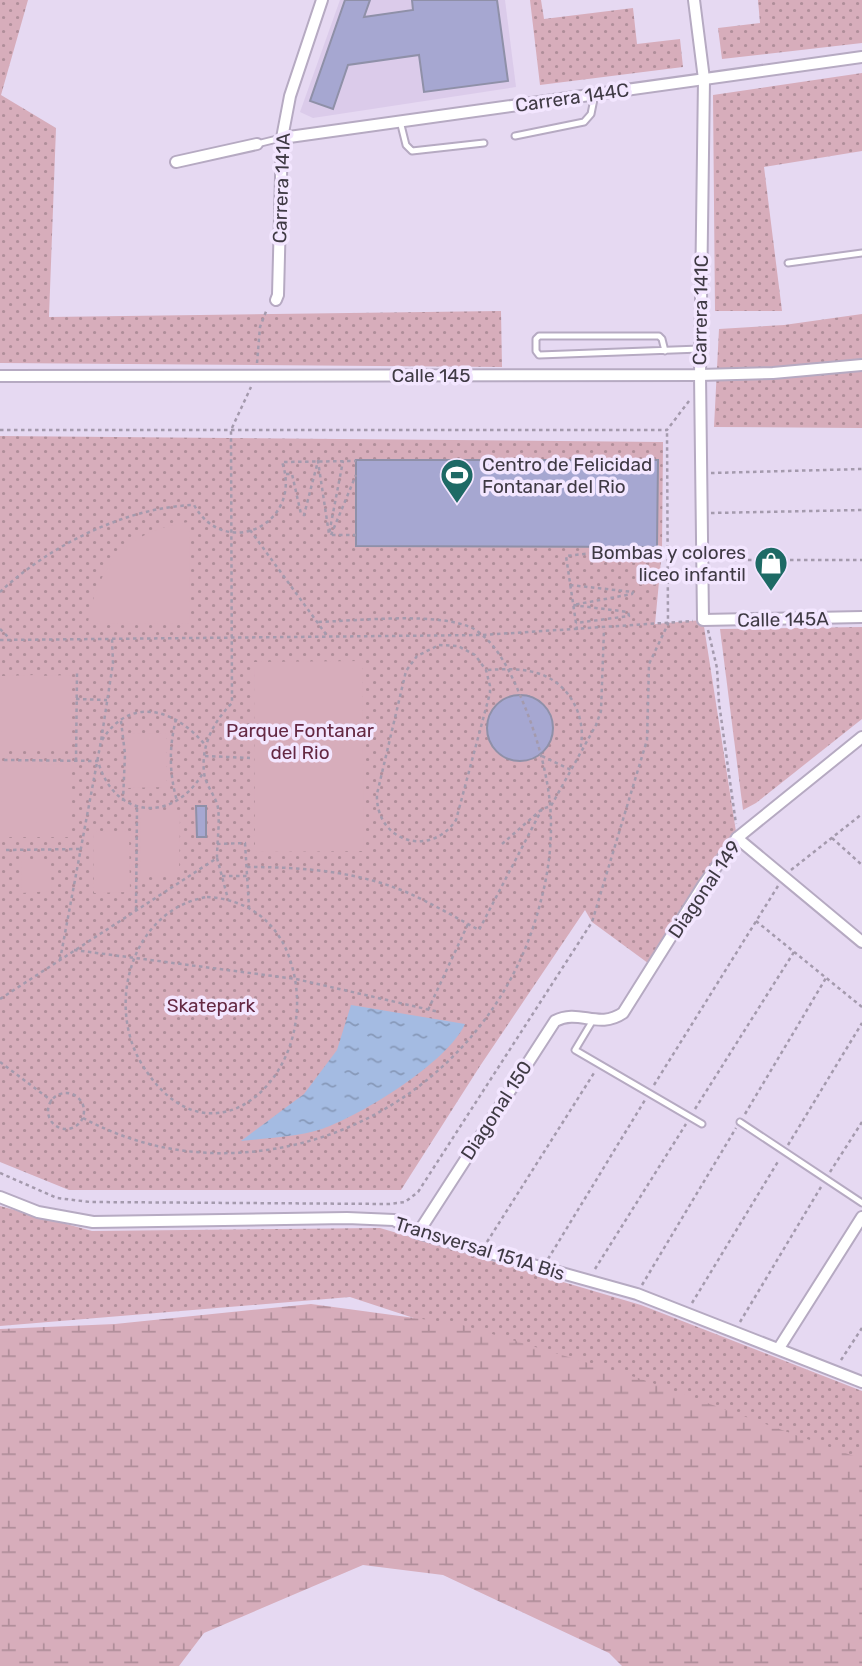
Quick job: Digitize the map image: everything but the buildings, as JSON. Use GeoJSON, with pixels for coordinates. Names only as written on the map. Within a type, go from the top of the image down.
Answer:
{"type":"FeatureCollection","features":[{"type":"Feature","properties":{"kind":"street","name":"Carrera 141A"},"geometry":{"type":"LineString","coordinates":[[276,300],[282,138],[290,96],[322,0]]}},
{"type":"Feature","properties":{"kind":"street","name":"Carrera 141C"},"geometry":{"type":"LineString","coordinates":[[694,0],[704,79],[700,349],[703,620]]}},
{"type":"Feature","properties":{"kind":"street","name":"Carrera 144C"},"geometry":{"type":"LineString","coordinates":[[282,138],[862,57]]}},
{"type":"Feature","properties":{"kind":"street"},"geometry":{"type":"LineString","coordinates":[[176,162],[257,144]]}},
{"type":"Feature","properties":{"kind":"street","name":"Calle 145"},"geometry":{"type":"LineString","coordinates":[[0,376],[700,380],[862,365]]}},
{"type":"Feature","properties":{"kind":"street","name":"Calle 145A"},"geometry":{"type":"LineString","coordinates":[[703,620],[862,617]]}},
{"type":"Feature","properties":{"kind":"street","name":"Diagonal 149"},"geometry":{"type":"LineString","coordinates":[[593,1019],[612,1020],[623,1013],[704,884],[737,838],[862,737]]}},
{"type":"Feature","properties":{"kind":"street"},"geometry":{"type":"LineString","coordinates":[[737,838],[862,942]]}},
{"type":"Feature","properties":{"kind":"street","name":"Diagonal 150"},"geometry":{"type":"LineString","coordinates":[[418,1233],[542,1037],[555,1021],[561,1017],[574,1016],[593,1019]]}},
{"type":"Feature","properties":{"kind":"street","name":"Transversal 151A Bis"},"geometry":{"type":"LineString","coordinates":[[0,1197],[63,1219],[93,1222],[347,1218],[394,1220],[418,1233],[637,1294],[862,1382]]}},
{"type":"Feature","properties":{"kind":"street"},"geometry":{"type":"LineString","coordinates":[[779,1348],[862,1217]]}},
{"type":"Feature","properties":{"kind":"lane"},"geometry":{"type":"LineString","coordinates":[[515,136],[584,122],[591,114],[595,94]]}},
{"type":"Feature","properties":{"kind":"lane"},"geometry":{"type":"LineString","coordinates":[[400,121],[406,145],[412,151],[484,143]]}},
{"type":"Feature","properties":{"kind":"lane"},"geometry":{"type":"LineString","coordinates":[[257,144],[282,138]]}},
{"type":"Feature","properties":{"kind":"lane"},"geometry":{"type":"LineString","coordinates":[[788,262],[862,253]]}},
{"type":"Feature","properties":{"kind":"lane"},"geometry":{"type":"LineString","coordinates":[[664,351],[659,336],[536,338],[536,351],[539,355],[664,351],[700,349]]}},
{"type":"Feature","properties":{"kind":"lane"},"geometry":{"type":"LineString","coordinates":[[593,1019],[575,1050],[702,1124]]}},
{"type":"Feature","properties":{"kind":"lane"},"geometry":{"type":"LineString","coordinates":[[740,1122],[862,1203]]}},
{"type":"Feature","properties":{"kind":"path"},"geometry":{"type":"LineString","coordinates":[[228,899],[217,858],[218,807],[204,772],[206,746],[216,721],[232,703],[231,430],[256,376],[260,327],[264,313],[276,300]]}},
{"type":"Feature","properties":{"kind":"path"},"geometry":{"type":"LineString","coordinates":[[0,1173],[57,1198],[90,1202],[390,1205],[405,1202],[418,1192],[592,922],[647,740],[649,664],[668,624],[667,430],[700,380]]}},
{"type":"Feature","properties":{"kind":"path"},"geometry":{"type":"LineString","coordinates":[[0,430],[667,430]]}},
{"type":"Feature","properties":{"kind":"path"},"geometry":{"type":"LineString","coordinates":[[286,474],[292,474],[301,514],[304,515],[318,461]]}},
{"type":"Feature","properties":{"kind":"path"},"geometry":{"type":"LineString","coordinates":[[318,461],[326,531],[330,534],[356,534]]}},
{"type":"Feature","properties":{"kind":"path"},"geometry":{"type":"LineString","coordinates":[[330,534],[343,461]]}},
{"type":"Feature","properties":{"kind":"path"},"geometry":{"type":"LineString","coordinates":[[0,592],[53,551],[79,537],[133,516],[194,505],[199,514],[211,524],[231,531],[258,528],[271,519],[281,506],[286,491],[286,474],[282,462],[356,461]]}},
{"type":"Feature","properties":{"kind":"path"},"geometry":{"type":"LineString","coordinates":[[701,473],[862,469]]}},
{"type":"Feature","properties":{"kind":"path"},"geometry":{"type":"LineString","coordinates":[[330,534],[356,475]]}},
{"type":"Feature","properties":{"kind":"path"},"geometry":{"type":"LineString","coordinates":[[702,514],[862,510]]}},
{"type":"Feature","properties":{"kind":"path"},"geometry":{"type":"LineString","coordinates":[[250,530],[328,637]]}},
{"type":"Feature","properties":{"kind":"path"},"geometry":{"type":"LineString","coordinates":[[577,630],[566,556],[602,552],[603,546]]}},
{"type":"Feature","properties":{"kind":"path"},"geometry":{"type":"LineString","coordinates":[[702,560],[862,560]]}},
{"type":"Feature","properties":{"kind":"path"},"geometry":{"type":"LineString","coordinates":[[570,585],[633,592],[573,605]]}},
{"type":"Feature","properties":{"kind":"path"},"geometry":{"type":"LineString","coordinates":[[573,605],[630,614],[576,623]]}},
{"type":"Feature","properties":{"kind":"path"},"geometry":{"type":"LineString","coordinates":[[83,1118],[111,1132],[149,1145],[190,1152],[232,1153],[279,1148],[325,1136],[370,1118],[403,1099],[440,1071],[495,1006],[519,964],[544,892],[551,838],[551,806],[541,755],[530,719],[507,669],[483,635],[461,624],[438,619],[317,622]]}},
{"type":"Feature","properties":{"kind":"path"},"geometry":{"type":"LineString","coordinates":[[0,640],[448,636],[604,629],[703,620],[711,639],[717,668],[737,838]]}},
{"type":"Feature","properties":{"kind":"path"},"geometry":{"type":"LineString","coordinates":[[0,629],[12,640]]}},
{"type":"Feature","properties":{"kind":"path"},"geometry":{"type":"LineString","coordinates":[[502,844],[542,809],[551,806],[601,711],[604,629]]}},
{"type":"Feature","properties":{"kind":"path"},"geometry":{"type":"LineString","coordinates":[[448,636],[448,645]]}},
{"type":"Feature","properties":{"kind":"path"},"geometry":{"type":"LineString","coordinates":[[60,960],[98,761],[113,663],[112,638]]}},
{"type":"Feature","properties":{"kind":"path"},"geometry":{"type":"LineString","coordinates":[[448,645],[466,649],[475,655],[486,670],[490,693],[456,820],[444,834],[430,840],[414,841],[402,838],[384,823],[377,801],[403,678],[417,656],[431,648],[448,645]]}},
{"type":"Feature","properties":{"kind":"path"},"geometry":{"type":"LineString","coordinates":[[486,670],[534,672],[545,676],[567,692],[575,703],[582,730],[578,757]]}},
{"type":"Feature","properties":{"kind":"path"},"geometry":{"type":"LineString","coordinates":[[76,673],[76,761]]}},
{"type":"Feature","properties":{"kind":"path"},"geometry":{"type":"LineString","coordinates":[[76,699],[107,700]]}},
{"type":"Feature","properties":{"kind":"path"},"geometry":{"type":"LineString","coordinates":[[101,741],[121,719],[135,713],[155,712],[176,719],[192,730],[206,746]]}},
{"type":"Feature","properties":{"kind":"path"},"geometry":{"type":"LineString","coordinates":[[121,719],[125,754],[123,801]]}},
{"type":"Feature","properties":{"kind":"path"},"geometry":{"type":"LineString","coordinates":[[176,719],[170,766],[177,801]]}},
{"type":"Feature","properties":{"kind":"path"},"geometry":{"type":"LineString","coordinates":[[541,755],[571,769]]}},
{"type":"Feature","properties":{"kind":"path"},"geometry":{"type":"LineString","coordinates":[[205,756],[250,758]]}},
{"type":"Feature","properties":{"kind":"path"},"geometry":{"type":"LineString","coordinates":[[4,760],[98,761]]}},
{"type":"Feature","properties":{"kind":"path"},"geometry":{"type":"LineString","coordinates":[[98,761],[107,784],[123,801],[137,807],[155,808],[177,801],[196,785],[204,772]]}},
{"type":"Feature","properties":{"kind":"path"},"geometry":{"type":"LineString","coordinates":[[136,909],[137,807]]}},
{"type":"Feature","properties":{"kind":"path"},"geometry":{"type":"LineString","coordinates":[[247,867],[311,869],[360,878],[407,892],[479,930],[542,809]]}},
{"type":"Feature","properties":{"kind":"path"},"geometry":{"type":"LineString","coordinates":[[543,1268],[784,876],[862,814]]}},
{"type":"Feature","properties":{"kind":"path"},"geometry":{"type":"LineString","coordinates":[[832,838],[862,864]]}},
{"type":"Feature","properties":{"kind":"path"},"geometry":{"type":"LineString","coordinates":[[217,844],[245,844],[249,907]]}},
{"type":"Feature","properties":{"kind":"path"},"geometry":{"type":"LineString","coordinates":[[6,850],[81,849]]}},
{"type":"Feature","properties":{"kind":"path"},"geometry":{"type":"LineString","coordinates":[[0,999],[217,858]]}},
{"type":"Feature","properties":{"kind":"path"},"geometry":{"type":"LineString","coordinates":[[222,876],[247,876]]}},
{"type":"Feature","properties":{"kind":"path"},"geometry":{"type":"LineString","coordinates":[[207,897],[228,899],[249,907],[274,928],[284,943],[296,979],[296,1028],[289,1052],[276,1075],[257,1097],[238,1109],[208,1113],[183,1105],[164,1091],[145,1069],[128,1031],[126,996],[134,958],[150,929],[170,910],[193,899],[207,897]]}},
{"type":"Feature","properties":{"kind":"path"},"geometry":{"type":"LineString","coordinates":[[756,921],[862,1007]]}},
{"type":"Feature","properties":{"kind":"path"},"geometry":{"type":"LineString","coordinates":[[428,1010],[468,924]]}},
{"type":"Feature","properties":{"kind":"path"},"geometry":{"type":"LineString","coordinates":[[74,950],[296,979],[439,1012]]}},
{"type":"Feature","properties":{"kind":"path"},"geometry":{"type":"LineString","coordinates":[[637,1294],[826,978]]}},
{"type":"Feature","properties":{"kind":"path"},"geometry":{"type":"LineString","coordinates":[[686,1312],[862,1023]]}},
{"type":"Feature","properties":{"kind":"path"},"geometry":{"type":"LineString","coordinates":[[0,1062],[52,1101]]}},
{"type":"Feature","properties":{"kind":"path"},"geometry":{"type":"LineString","coordinates":[[482,1251],[599,1064]]}},
{"type":"Feature","properties":{"kind":"path"},"geometry":{"type":"LineString","coordinates":[[61,1094],[73,1094],[82,1101],[83,1118],[69,1129],[57,1127],[52,1123],[48,1112],[52,1101],[61,1094]]}},
{"type":"Feature","properties":{"kind":"path"},"geometry":{"type":"LineString","coordinates":[[735,1331],[862,1122]]}},
{"type":"Feature","properties":{"kind":"path"},"geometry":{"type":"LineString","coordinates":[[835,1370],[862,1328]]}},
{"type":"Feature","properties":{"kind":"shaded area"},"geometry":{"type":"Polygon","coordinates":[[[340,0],[505,0],[516,87],[313,118],[300,112],[340,0]]]}},
{"type":"Feature","properties":{"kind":"green space"},"geometry":{"type":"Polygon","coordinates":[[[0,0],[28,0],[1,95],[56,128],[49,317],[501,311],[502,367],[0,363],[0,0]]]}},
{"type":"Feature","properties":{"kind":"green space"},"geometry":{"type":"Polygon","coordinates":[[[530,0],[541,0],[544,19],[633,8],[637,44],[680,39],[683,67],[540,85],[530,0]]]}},
{"type":"Feature","properties":{"kind":"green space"},"geometry":{"type":"Polygon","coordinates":[[[758,0],[862,0],[862,43],[722,59],[718,28],[760,23],[758,0]]]}},
{"type":"Feature","properties":{"kind":"green space"},"geometry":{"type":"Polygon","coordinates":[[[862,73],[862,151],[764,167],[782,311],[715,311],[713,95],[862,73]]]}},
{"type":"Feature","properties":{"kind":"green space"},"geometry":{"type":"Polygon","coordinates":[[[862,314],[862,428],[714,427],[719,329],[784,325],[862,314]]]}},
{"type":"Feature","properties":{"kind":"green space","name":"Parque Fontanar del Rio"},"geometry":{"type":"Polygon","coordinates":[[[0,436],[663,442],[662,550],[655,624],[703,620],[737,838],[652,966],[592,922],[585,910],[401,1190],[69,1190],[0,1162],[0,436]]]}},
{"type":"Feature","properties":{"kind":"green space"},"geometry":{"type":"Polygon","coordinates":[[[189,522],[190,624],[88,623],[99,584],[120,553],[150,533],[189,522]]]}},
{"type":"Feature","properties":{"kind":"green space"},"geometry":{"type":"Polygon","coordinates":[[[862,627],[862,719],[756,803],[743,810],[720,629],[862,627]]]}},
{"type":"Feature","properties":{"kind":"green space"},"geometry":{"type":"Polygon","coordinates":[[[362,661],[364,851],[255,852],[254,662],[362,661]]]}},
{"type":"Feature","properties":{"kind":"green space"},"geometry":{"type":"Polygon","coordinates":[[[35,675],[35,748],[2,748],[2,676],[35,675]]]}},
{"type":"Feature","properties":{"kind":"green space"},"geometry":{"type":"Polygon","coordinates":[[[70,675],[70,748],[37,748],[37,676],[70,675]]]}},
{"type":"Feature","properties":{"kind":"green space"},"geometry":{"type":"Polygon","coordinates":[[[166,733],[166,787],[128,788],[128,734],[166,733]]]}},
{"type":"Feature","properties":{"kind":"green space"},"geometry":{"type":"Polygon","coordinates":[[[70,764],[70,837],[37,837],[37,765],[70,764]]]}},
{"type":"Feature","properties":{"kind":"green space"},"geometry":{"type":"Polygon","coordinates":[[[2,765],[35,765],[35,837],[2,837],[2,765]]]}},
{"type":"Feature","properties":{"kind":"green space"},"geometry":{"type":"Polygon","coordinates":[[[141,813],[180,813],[179,875],[140,875],[141,813]]]}},
{"type":"Feature","properties":{"kind":"green space"},"geometry":{"type":"Polygon","coordinates":[[[129,831],[130,892],[94,893],[93,832],[129,831]]]}},
{"type":"Feature","properties":{"kind":"green space"},"geometry":{"type":"Polygon","coordinates":[[[50,859],[52,891],[22,893],[21,860],[50,859]]]}},
{"type":"Feature","properties":{"kind":"green space"},"geometry":{"type":"Polygon","coordinates":[[[0,1206],[92,1231],[380,1228],[641,1305],[862,1391],[862,1466],[350,1297],[0,1326],[0,1206]]]}},
{"type":"Feature","properties":{"kind":"green space"},"geometry":{"type":"Polygon","coordinates":[[[311,1304],[459,1324],[641,1379],[862,1459],[862,1666],[622,1666],[609,1653],[443,1575],[363,1565],[204,1633],[179,1666],[0,1666],[0,1329],[115,1324],[311,1304]]]}},
{"type":"Feature","properties":{"kind":"water"},"geometry":{"type":"Polygon","coordinates":[[[351,1005],[465,1024],[456,1039],[423,1070],[359,1112],[312,1132],[241,1141],[304,1094],[337,1050],[351,1005]]]}},
{"type":"Feature","properties":{"kind":"place","name":"Centro de Felicidad Fontanar del Rio"},"geometry":{"type":"Point","coordinates":[457,505]}},
{"type":"Feature","properties":{"kind":"place","name":"Bombas y colores liceo infantil"},"geometry":{"type":"Point","coordinates":[771,593]}},
{"type":"Feature","properties":{"kind":"park label","name":"Skatepark"},"geometry":{"type":"Point","coordinates":[211,1005]}}]}
